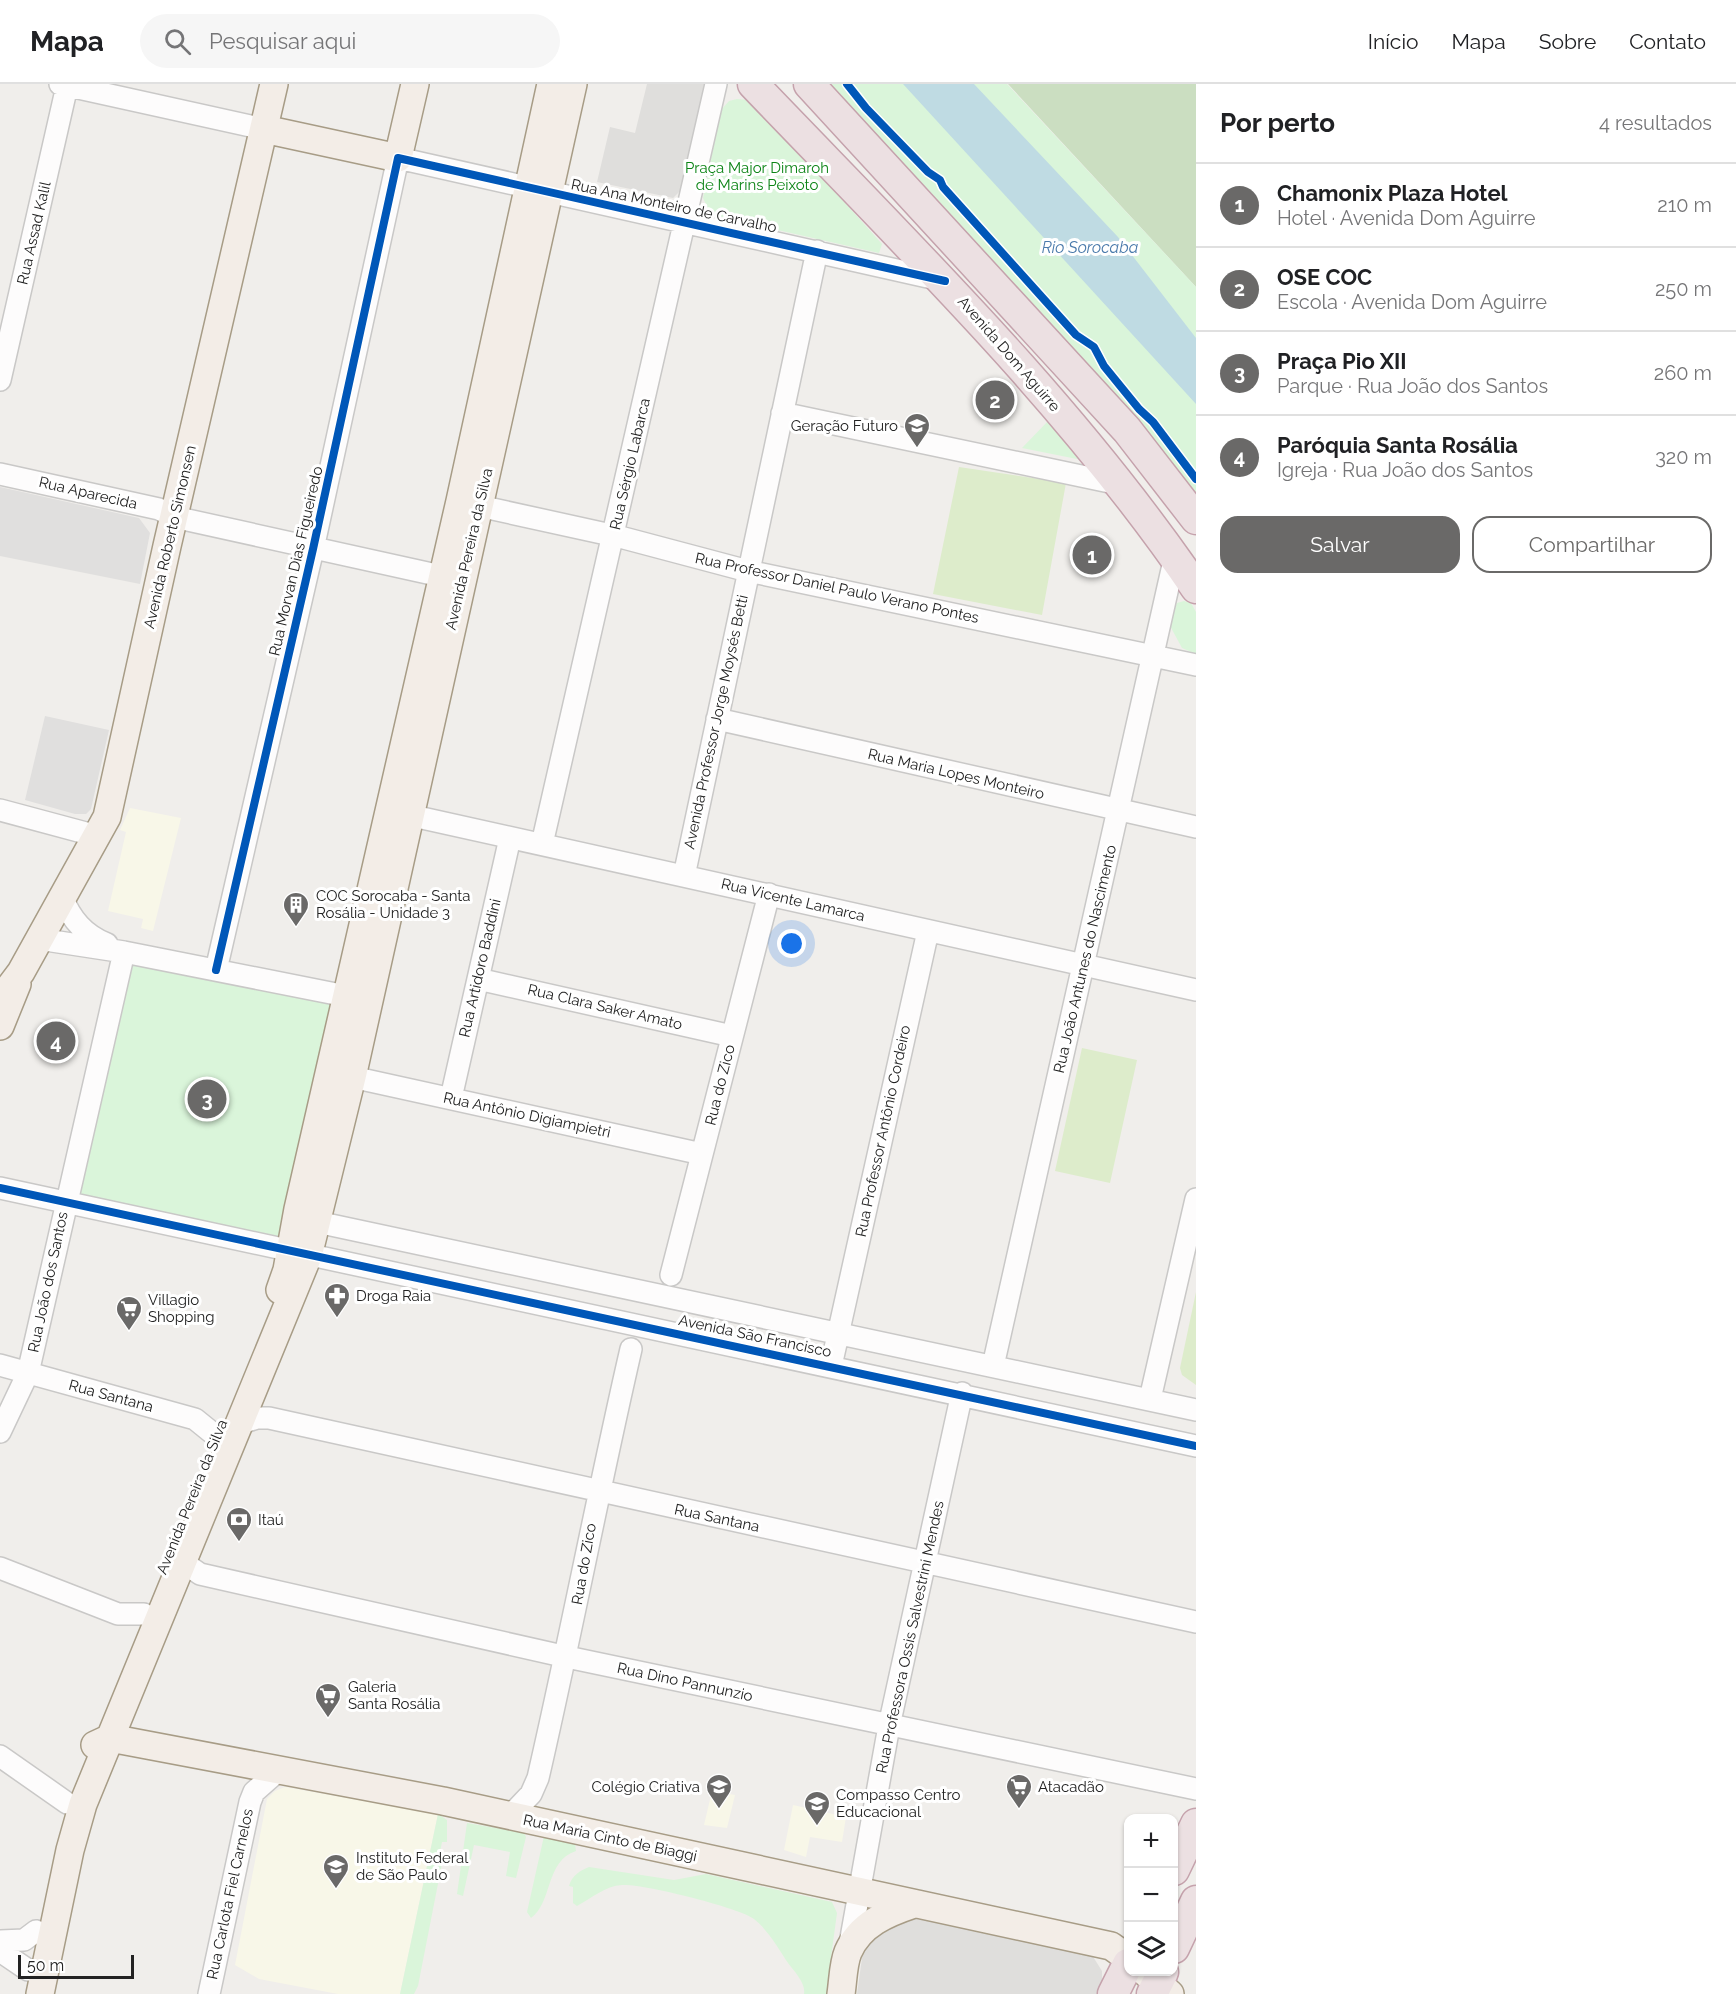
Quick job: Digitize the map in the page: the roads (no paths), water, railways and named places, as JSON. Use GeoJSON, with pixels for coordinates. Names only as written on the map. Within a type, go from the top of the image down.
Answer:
{"type":"FeatureCollection","features":[{"type":"Feature","properties":{"kind":"highway","name":"Avenida Dom Aguirre"},"geometry":{"type":"LineString","coordinates":[[753,84],[903,240],[945,280],[1087,444],[1171,551],[1196,588]]}},
{"type":"Feature","properties":{"kind":"highway"},"geometry":{"type":"LineString","coordinates":[[809,84],[1127,430],[1196,519]]}},
{"type":"Feature","properties":{"kind":"highway"},"geometry":{"type":"LineString","coordinates":[[1174,1868],[1196,1824]]}},
{"type":"Feature","properties":{"kind":"highway"},"geometry":{"type":"LineString","coordinates":[[1178,1938],[1196,1901]]}},
{"type":"Feature","properties":{"kind":"highway"},"geometry":{"type":"LineString","coordinates":[[1113,1994],[1124,1972]]}},
{"type":"Feature","properties":{"kind":"main road","name":"Avenida Roberto Simonsen"},"geometry":{"type":"LineString","coordinates":[[0,1026],[21,972],[108,817],[274,84]]}},
{"type":"Feature","properties":{"kind":"main road","name":"Rua Morvan Dias Figueiredo"},"geometry":{"type":"LineString","coordinates":[[398,158],[415,84]]}},
{"type":"Feature","properties":{"kind":"main road","name":"Avenida Pereira da Silva"},"geometry":{"type":"LineString","coordinates":[[452,576],[479,506],[539,189],[551,84]]}},
{"type":"Feature","properties":{"kind":"main road","name":"Avenida Pereira da Silva"},"geometry":{"type":"LineString","coordinates":[[299,1254],[539,189],[573,84]]}},
{"type":"Feature","properties":{"kind":"main road","name":"Rua Ana Monteiro de Carvalho"},"geometry":{"type":"LineString","coordinates":[[264,129],[398,158]]}},
{"type":"Feature","properties":{"kind":"main road","name":"Avenida Roberto Simonsen"},"geometry":{"type":"LineString","coordinates":[[0,1000],[21,972]]}},
{"type":"Feature","properties":{"kind":"main road","name":"Avenida Pereira da Silva"},"geometry":{"type":"LineString","coordinates":[[40,1994],[70,1850],[99,1743],[144,1614],[227,1430],[299,1254],[318,1222],[352,1077],[356,1005]]}},
{"type":"Feature","properties":{"kind":"main road","name":"Avenida Pereira da Silva"},"geometry":{"type":"LineString","coordinates":[[25,1982],[55,1843],[67,1803],[99,1743],[183,1556],[227,1430]]}},
{"type":"Feature","properties":{"kind":"main road","name":"Rua Maria Cinto de Biaggi"},"geometry":{"type":"LineString","coordinates":[[99,1743],[279,1770],[510,1816],[1111,1946],[1124,1955]]}},
{"type":"Feature","properties":{"kind":"main road","name":"Rua Professora Ossis Salvestrini Mendes"},"geometry":{"type":"LineString","coordinates":[[842,1994],[848,1953],[863,1930],[885,1914],[914,1904]]}},
{"type":"Feature","properties":{"kind":"street","name":"Rua Sérgio Labarca"},"geometry":{"type":"LineString","coordinates":[[542,844],[716,84]]}},
{"type":"Feature","properties":{"kind":"street","name":"Rua Ana Monteiro de Carvalho"},"geometry":{"type":"LineString","coordinates":[[64,85],[264,129]]}},
{"type":"Feature","properties":{"kind":"street","name":"Rua Assad Kalil"},"geometry":{"type":"LineString","coordinates":[[0,380],[64,85]]}},
{"type":"Feature","properties":{"kind":"street","name":"Rua Ana Monteiro de Carvalho"},"geometry":{"type":"LineString","coordinates":[[398,158],[945,280]]}},
{"type":"Feature","properties":{"kind":"street","name":"Rua Morvan Dias Figueiredo"},"geometry":{"type":"LineString","coordinates":[[216,970],[313,549],[398,158]]}},
{"type":"Feature","properties":{"kind":"street","name":"Rua Ana Monteiro de Carvalho"},"geometry":{"type":"LineString","coordinates":[[864,262],[887,258],[895,252],[903,240]]}},
{"type":"Feature","properties":{"kind":"street","name":"Avenida Professor Jorge Moysés Betti"},"geometry":{"type":"LineString","coordinates":[[684,876],[817,251]]}},
{"type":"Feature","properties":{"kind":"street"},"geometry":{"type":"LineString","coordinates":[[782,413],[1119,484]]}},
{"type":"Feature","properties":{"kind":"street","name":"Rua Aparecida"},"geometry":{"type":"LineString","coordinates":[[0,474],[159,509],[174,518],[313,549],[452,576]]}},
{"type":"Feature","properties":{"kind":"street","name":"Rua Professor Daniel Paulo Verano Pontes"},"geometry":{"type":"LineString","coordinates":[[479,506],[614,535],[748,571],[1196,665]]}},
{"type":"Feature","properties":{"kind":"street","name":"Rua João Antunes do Nascimento"},"geometry":{"type":"LineString","coordinates":[[993,1366],[1173,565],[1171,551]]}},
{"type":"Feature","properties":{"kind":"street","name":"Rua Maria Lopes Monteiro"},"geometry":{"type":"LineString","coordinates":[[717,719],[1196,827]]}},
{"type":"Feature","properties":{"kind":"street"},"geometry":{"type":"LineString","coordinates":[[0,810],[97,836]]}},
{"type":"Feature","properties":{"kind":"street","name":"Rua Vicente Lamarca"},"geometry":{"type":"LineString","coordinates":[[399,813],[1196,990]]}},
{"type":"Feature","properties":{"kind":"street","name":"Rua Artidoro Baddini"},"geometry":{"type":"LineString","coordinates":[[451,1098],[510,838]]}},
{"type":"Feature","properties":{"kind":"street","name":"Rua do Zico"},"geometry":{"type":"LineString","coordinates":[[675,1300],[670,1275],[769,894]]}},
{"type":"Feature","properties":{"kind":"street"},"geometry":{"type":"LineString","coordinates":[[63,897],[75,921],[89,936],[124,952]]}},
{"type":"Feature","properties":{"kind":"street","name":"Rua Professor Antônio Cordeiro"},"geometry":{"type":"LineString","coordinates":[[839,1332],[928,931]]}},
{"type":"Feature","properties":{"kind":"street"},"geometry":{"type":"LineString","coordinates":[[39,939],[124,952],[216,970],[356,1005]]}},
{"type":"Feature","properties":{"kind":"street","name":"Rua João dos Santos"},"geometry":{"type":"LineString","coordinates":[[0,1432],[28,1373],[124,952]]}},
{"type":"Feature","properties":{"kind":"street","name":"Rua Clara Saker Amato"},"geometry":{"type":"LineString","coordinates":[[478,979],[732,1036]]}},
{"type":"Feature","properties":{"kind":"street","name":"Rua Antônio Digiampietri"},"geometry":{"type":"LineString","coordinates":[[352,1077],[702,1154]]}},
{"type":"Feature","properties":{"kind":"street","name":"Avenida São Francisco"},"geometry":{"type":"LineString","coordinates":[[0,1188],[299,1254],[962,1393],[1196,1446]]}},
{"type":"Feature","properties":{"kind":"street"},"geometry":{"type":"LineString","coordinates":[[1150,1400],[1196,1198]]}},
{"type":"Feature","properties":{"kind":"street","name":"Avenida São Francisco"},"geometry":{"type":"LineString","coordinates":[[318,1222],[1196,1410]]}},
{"type":"Feature","properties":{"kind":"street","name":"Rua do Zico"},"geometry":{"type":"LineString","coordinates":[[652,1295],[670,1275]]}},
{"type":"Feature","properties":{"kind":"street","name":"Rua do Zico"},"geometry":{"type":"LineString","coordinates":[[623,1322],[631,1349]]}},
{"type":"Feature","properties":{"kind":"street","name":"Rua do Zico"},"geometry":{"type":"LineString","coordinates":[[510,1816],[531,1794],[538,1778],[567,1657],[597,1492],[631,1349],[646,1327]]}},
{"type":"Feature","properties":{"kind":"street","name":"Avenida São Francisco"},"geometry":{"type":"LineString","coordinates":[[831,1366],[839,1332]]}},
{"type":"Feature","properties":{"kind":"street","name":"Rua Santana"},"geometry":{"type":"LineString","coordinates":[[0,1365],[227,1430],[258,1418],[269,1418],[924,1564],[1196,1622]]}},
{"type":"Feature","properties":{"kind":"street","name":"Rua Professora Ossis Salvestrini Mendes"},"geometry":{"type":"LineString","coordinates":[[848,1953],[889,1726],[962,1393]]}},
{"type":"Feature","properties":{"kind":"street","name":"Rua Dino Pannunzio"},"geometry":{"type":"LineString","coordinates":[[183,1556],[189,1567],[200,1574],[567,1657],[1196,1789]]}},
{"type":"Feature","properties":{"kind":"street"},"geometry":{"type":"LineString","coordinates":[[0,1568],[118,1614],[144,1614]]}},
{"type":"Feature","properties":{"kind":"street"},"geometry":{"type":"LineString","coordinates":[[0,1756],[67,1803]]}},
{"type":"Feature","properties":{"kind":"street","name":"Rua Carlota Fiel Carnelos"},"geometry":{"type":"LineString","coordinates":[[209,1994],[250,1802],[254,1792],[279,1770]]}},
{"type":"Feature","properties":{"kind":"street","name":"Rua do Zico"},"geometry":{"type":"LineString","coordinates":[[538,1778],[551,1825]]}},
{"type":"Feature","properties":{"kind":"street"},"geometry":{"type":"LineString","coordinates":[[0,1941],[24,1940],[36,1931]]}},
{"type":"Feature","properties":{"kind":"street"},"geometry":{"type":"LineString","coordinates":[[0,1951],[25,1982]]}},
{"type":"Feature","properties":{"kind":"water","name":"Rio Sorocaba"},"geometry":{"type":"Polygon","coordinates":[[[903,84],[974,84],[1118,237],[1196,338],[1196,404],[903,84]]]}},
{"type":"Feature","properties":{"kind":"place","name":"OSE COC"},"geometry":{"type":"Point","coordinates":[995,400]}},
{"type":"Feature","properties":{"kind":"place","name":"Geração Futuro"},"geometry":{"type":"Point","coordinates":[917,449]}},
{"type":"Feature","properties":{"kind":"place","name":"Chamonix Plaza Hotel"},"geometry":{"type":"Point","coordinates":[1092,555]}},
{"type":"Feature","properties":{"kind":"place","name":"COC Sorocaba - Santa Rosália - Unidade 3"},"geometry":{"type":"Point","coordinates":[296,928]}},
{"type":"Feature","properties":{"kind":"place","name":"Paróquia Santa Rosália"},"geometry":{"type":"Point","coordinates":[56,1041]}},
{"type":"Feature","properties":{"kind":"place","name":"Praça Pio XII"},"geometry":{"type":"Point","coordinates":[207,1099]}},
{"type":"Feature","properties":{"kind":"place","name":"Droga Raia"},"geometry":{"type":"Point","coordinates":[337,1319]}},
{"type":"Feature","properties":{"kind":"place","name":"Villagio Shopping"},"geometry":{"type":"Point","coordinates":[129,1332]}},
{"type":"Feature","properties":{"kind":"place","name":"Itaú"},"geometry":{"type":"Point","coordinates":[239,1543]}},
{"type":"Feature","properties":{"kind":"place","name":"Galeria Santa Rosália"},"geometry":{"type":"Point","coordinates":[328,1719]}},
{"type":"Feature","properties":{"kind":"place","name":"Colégio Criativa"},"geometry":{"type":"Point","coordinates":[719,1810]}},
{"type":"Feature","properties":{"kind":"place","name":"Atacadão"},"geometry":{"type":"Point","coordinates":[1019,1810]}},
{"type":"Feature","properties":{"kind":"place","name":"Compasso Centro Educacional"},"geometry":{"type":"Point","coordinates":[817,1827]}},
{"type":"Feature","properties":{"kind":"place","name":"Instituto Federal de São Paulo"},"geometry":{"type":"Point","coordinates":[336,1890]}},
{"type":"Feature","properties":{"kind":"park label","name":"Praça Major Dimaroh de Marins Peixoto"},"geometry":{"type":"Point","coordinates":[757,176]}}]}
